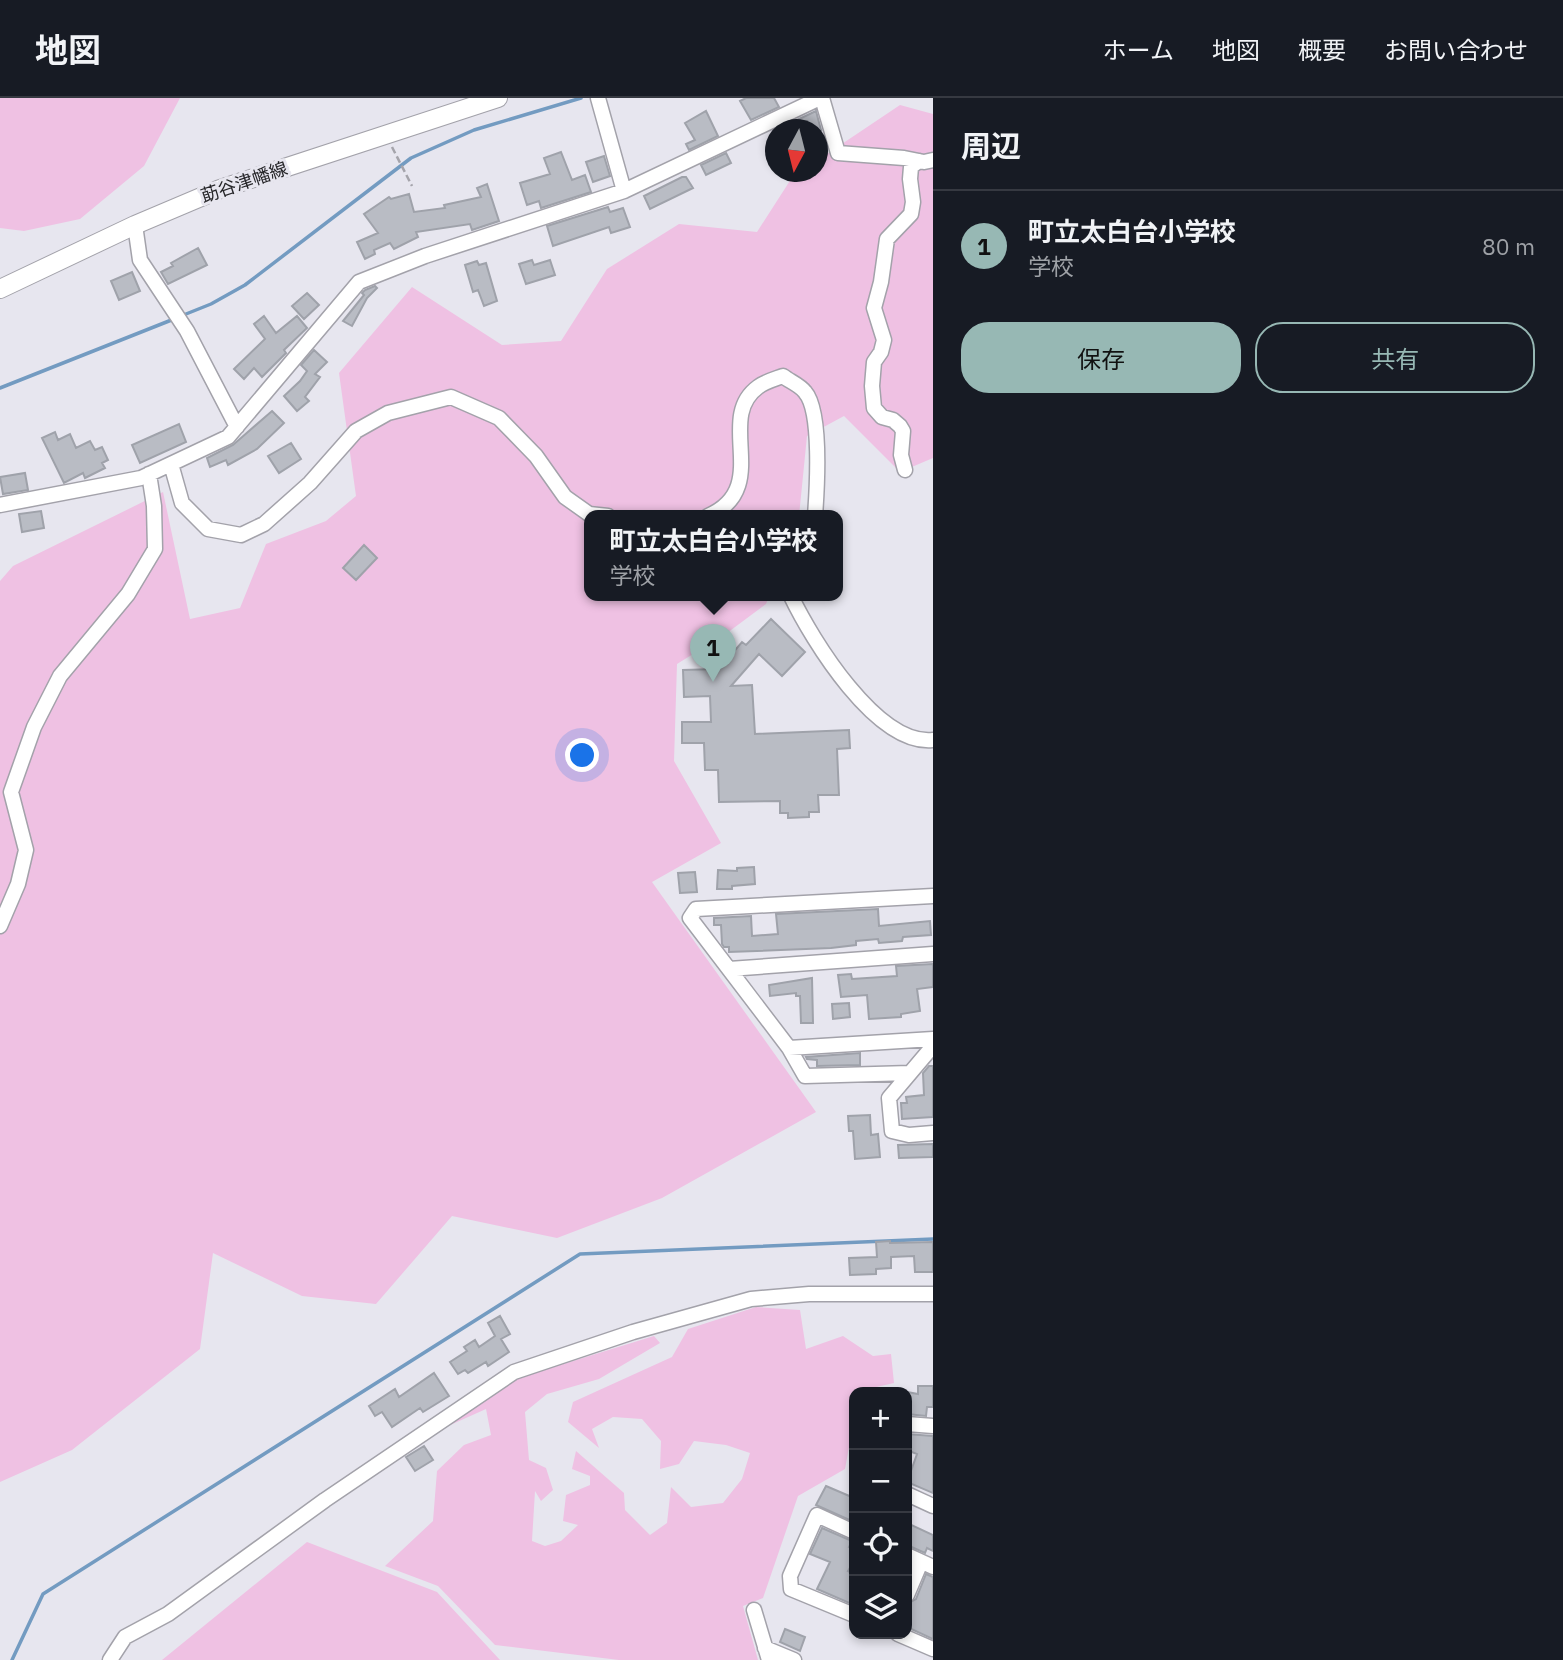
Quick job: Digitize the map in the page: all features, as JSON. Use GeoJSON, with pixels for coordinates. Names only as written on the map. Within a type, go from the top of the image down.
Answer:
{"type":"FeatureCollection","features":[{"type":"Feature","properties":{"kind":"main road","name":"莇谷津幡線"},"geometry":{"type":"LineString","coordinates":[[0,289],[135,225],[220,189],[498,98]]}},
{"type":"Feature","properties":{"kind":"street"},"geometry":{"type":"LineString","coordinates":[[0,505],[141,478],[228,437],[359,282],[425,256],[624,191],[821,98],[838,153],[926,161]]}},
{"type":"Feature","properties":{"kind":"street"},"geometry":{"type":"LineString","coordinates":[[600,104],[624,191]]}},
{"type":"Feature","properties":{"kind":"street"},"geometry":{"type":"LineString","coordinates":[[905,470],[901,455],[903,431],[893,420],[882,417],[874,408],[874,362],[881,352],[884,340],[874,308],[887,239],[911,214],[914,202],[910,179],[912,166],[926,161]]}},
{"type":"Feature","properties":{"kind":"street"},"geometry":{"type":"LineString","coordinates":[[135,225],[140,260],[187,331],[237,427]]}},
{"type":"Feature","properties":{"kind":"street"},"geometry":{"type":"LineString","coordinates":[[721,510],[735,495],[743,474],[739,429],[744,404],[757,387],[783,376],[806,392],[813,408],[818,481],[816,510]]}},
{"type":"Feature","properties":{"kind":"street"},"geometry":{"type":"LineString","coordinates":[[171,464],[182,503],[208,529],[241,536],[264,524],[310,483],[356,431],[387,413],[451,397],[499,418],[536,456],[565,497],[584,510]]}},
{"type":"Feature","properties":{"kind":"street"},"geometry":{"type":"LineString","coordinates":[[0,926],[18,884],[26,850],[11,792],[34,727],[60,676],[128,594],[155,549],[154,506],[149,474]]}},
{"type":"Feature","properties":{"kind":"street"},"geometry":{"type":"LineString","coordinates":[[793,601],[802,619],[845,683],[890,727],[922,741],[933,740]]}},
{"type":"Feature","properties":{"kind":"street"},"geometry":{"type":"LineString","coordinates":[[910,1073],[805,1076],[789,1048],[690,918],[696,909],[933,895]]}},
{"type":"Feature","properties":{"kind":"street"},"geometry":{"type":"LineString","coordinates":[[729,969],[933,954]]}},
{"type":"Feature","properties":{"kind":"street"},"geometry":{"type":"LineString","coordinates":[[789,1048],[933,1039]]}},
{"type":"Feature","properties":{"kind":"street"},"geometry":{"type":"LineString","coordinates":[[933,1046],[888,1098],[892,1131],[909,1135],[933,1133]]}},
{"type":"Feature","properties":{"kind":"street"},"geometry":{"type":"LineString","coordinates":[[110,1660],[125,1637],[168,1614],[326,1500],[514,1372],[633,1332],[751,1299],[809,1294],[933,1294]]}},
{"type":"Feature","properties":{"kind":"street"},"geometry":{"type":"LineString","coordinates":[[912,1424],[933,1426]]}},
{"type":"Feature","properties":{"kind":"street"},"geometry":{"type":"LineString","coordinates":[[912,1496],[933,1506]]}},
{"type":"Feature","properties":{"kind":"street"},"geometry":{"type":"LineString","coordinates":[[849,1530],[817,1515],[790,1576],[791,1589],[849,1613]]}},
{"type":"Feature","properties":{"kind":"street"},"geometry":{"type":"LineString","coordinates":[[912,1588],[927,1565]]}},
{"type":"Feature","properties":{"kind":"street"},"geometry":{"type":"LineString","coordinates":[[754,1610],[767,1654],[794,1660]]}},
{"type":"Feature","properties":{"kind":"street"},"geometry":{"type":"LineString","coordinates":[[910,1639],[933,1649]]}},
{"type":"Feature","properties":{"kind":"path"},"geometry":{"type":"LineString","coordinates":[[398,160],[412,186]]}},
{"type":"Feature","properties":{"kind":"shaded area"},"geometry":{"type":"Polygon","coordinates":[[[0,98],[180,98],[144,166],[80,219],[24,231],[0,228],[0,98]]]}},
{"type":"Feature","properties":{"kind":"shaded area"},"geometry":{"type":"Polygon","coordinates":[[[900,105],[933,114],[933,458],[900,472],[844,416],[807,436],[800,510],[584,510],[584,601],[767,601],[727,633],[677,664],[674,761],[721,843],[652,882],[816,1112],[662,1198],[557,1238],[452,1216],[376,1304],[302,1296],[213,1253],[200,1349],[72,1450],[0,1482],[0,581],[13,566],[163,492],[190,619],[240,608],[266,544],[326,521],[356,496],[339,373],[412,287],[502,345],[561,341],[607,269],[679,224],[757,232],[789,182],[828,182],[828,153],[900,105]]]}},
{"type":"Feature","properties":{"kind":"shaded area"},"geometry":{"type":"Polygon","coordinates":[[[756,1307],[800,1310],[806,1349],[843,1336],[873,1356],[891,1354],[894,1383],[876,1387],[849,1387],[849,1447],[845,1469],[798,1496],[763,1598],[743,1606],[758,1660],[619,1660],[495,1645],[438,1586],[385,1566],[433,1521],[437,1471],[464,1445],[491,1435],[486,1409],[448,1426],[518,1378],[654,1336],[660,1343],[599,1379],[547,1394],[525,1412],[529,1460],[546,1468],[553,1490],[541,1501],[535,1491],[532,1541],[545,1546],[561,1541],[578,1525],[563,1521],[566,1495],[590,1485],[590,1476],[572,1469],[576,1451],[624,1493],[625,1510],[650,1535],[667,1523],[671,1487],[691,1507],[723,1503],[742,1479],[750,1453],[726,1445],[694,1441],[679,1464],[660,1469],[661,1441],[642,1419],[613,1417],[592,1429],[599,1448],[568,1422],[573,1402],[672,1357],[688,1329],[756,1307]]]}},
{"type":"Feature","properties":{"kind":"shaded area"},"geometry":{"type":"Polygon","coordinates":[[[307,1542],[437,1592],[500,1660],[162,1660],[307,1542]]]}},
{"type":"Feature","properties":{"kind":"building"},"geometry":{"type":"Polygon","coordinates":[[[746,98],[774,98],[779,107],[751,120],[740,101],[746,98]]]}},
{"type":"Feature","properties":{"kind":"building"},"geometry":{"type":"Polygon","coordinates":[[[706,111],[718,136],[689,150],[686,144],[695,140],[685,123],[706,111]]]}},
{"type":"Feature","properties":{"kind":"building"},"geometry":{"type":"Polygon","coordinates":[[[816,111],[818,119],[799,119],[816,111]]]}},
{"type":"Feature","properties":{"kind":"building"},"geometry":{"type":"Polygon","coordinates":[[[561,152],[572,180],[585,175],[591,192],[541,208],[539,201],[527,205],[520,183],[550,174],[544,158],[561,152]]]}},
{"type":"Feature","properties":{"kind":"building"},"geometry":{"type":"Polygon","coordinates":[[[726,153],[731,163],[706,175],[701,165],[726,153]]]}},
{"type":"Feature","properties":{"kind":"building"},"geometry":{"type":"Polygon","coordinates":[[[604,156],[610,176],[593,182],[586,162],[604,156]]]}},
{"type":"Feature","properties":{"kind":"building"},"geometry":{"type":"Polygon","coordinates":[[[686,177],[693,188],[650,209],[644,196],[686,177]]]}},
{"type":"Feature","properties":{"kind":"building"},"geometry":{"type":"Polygon","coordinates":[[[487,184],[499,221],[472,230],[470,224],[416,232],[418,237],[394,249],[390,243],[374,250],[375,254],[365,259],[357,242],[378,233],[364,214],[389,197],[391,199],[409,194],[414,212],[445,208],[444,205],[481,197],[477,188],[487,184]]]}},
{"type":"Feature","properties":{"kind":"building"},"geometry":{"type":"Polygon","coordinates":[[[608,207],[610,212],[623,208],[630,227],[611,233],[609,227],[553,246],[547,226],[608,207]]]}},
{"type":"Feature","properties":{"kind":"building"},"geometry":{"type":"Polygon","coordinates":[[[198,248],[207,265],[168,284],[161,272],[173,266],[171,263],[198,248]]]}},
{"type":"Feature","properties":{"kind":"building"},"geometry":{"type":"Polygon","coordinates":[[[532,260],[534,265],[550,260],[555,275],[526,284],[519,264],[532,260]]]}},
{"type":"Feature","properties":{"kind":"building"},"geometry":{"type":"Polygon","coordinates":[[[477,261],[479,265],[486,263],[497,301],[484,306],[478,290],[473,292],[465,265],[477,261]]]}},
{"type":"Feature","properties":{"kind":"building"},"geometry":{"type":"Polygon","coordinates":[[[132,272],[140,291],[119,300],[111,281],[132,272]]]}},
{"type":"Feature","properties":{"kind":"building"},"geometry":{"type":"Polygon","coordinates":[[[375,286],[377,288],[367,298],[352,326],[343,321],[364,295],[362,293],[375,286]]]}},
{"type":"Feature","properties":{"kind":"building"},"geometry":{"type":"Polygon","coordinates":[[[307,293],[319,305],[304,319],[292,306],[307,293]]]}},
{"type":"Feature","properties":{"kind":"building"},"geometry":{"type":"Polygon","coordinates":[[[264,316],[276,333],[297,316],[307,328],[262,377],[254,368],[244,379],[234,369],[265,339],[254,324],[264,316]]]}},
{"type":"Feature","properties":{"kind":"building"},"geometry":{"type":"Polygon","coordinates":[[[314,350],[327,362],[315,374],[320,377],[305,397],[309,401],[297,411],[284,396],[307,371],[301,365],[314,350]]]}},
{"type":"Feature","properties":{"kind":"building"},"geometry":{"type":"Polygon","coordinates":[[[272,411],[284,423],[257,449],[228,465],[226,460],[210,467],[207,458],[233,445],[272,411]]]}},
{"type":"Feature","properties":{"kind":"building"},"geometry":{"type":"Polygon","coordinates":[[[179,424],[186,442],[140,463],[132,445],[179,424]]]}},
{"type":"Feature","properties":{"kind":"building"},"geometry":{"type":"Polygon","coordinates":[[[55,432],[58,440],[70,434],[76,448],[90,441],[95,450],[102,447],[108,460],[102,463],[105,468],[85,478],[83,473],[64,483],[42,438],[55,432]]]}},
{"type":"Feature","properties":{"kind":"building"},"geometry":{"type":"Polygon","coordinates":[[[291,443],[301,459],[279,473],[268,456],[291,443]]]}},
{"type":"Feature","properties":{"kind":"building"},"geometry":{"type":"Polygon","coordinates":[[[25,473],[28,490],[3,494],[0,477],[25,473]]]}},
{"type":"Feature","properties":{"kind":"building"},"geometry":{"type":"Polygon","coordinates":[[[41,511],[44,528],[22,532],[19,514],[41,511]]]}},
{"type":"Feature","properties":{"kind":"building"},"geometry":{"type":"Polygon","coordinates":[[[364,545],[377,558],[356,580],[343,568],[364,545]]]}},
{"type":"Feature","properties":{"kind":"building"},"geometry":{"type":"Polygon","coordinates":[[[771,619],[805,652],[782,676],[759,654],[731,686],[752,685],[755,734],[849,730],[850,748],[837,749],[839,795],[818,795],[819,812],[809,812],[809,817],[788,818],[788,813],[780,813],[780,801],[719,802],[718,770],[705,770],[704,743],[682,743],[682,722],[711,722],[710,696],[684,697],[683,670],[719,669],[742,642],[746,645],[771,619]]]}},
{"type":"Feature","properties":{"kind":"building"},"geometry":{"type":"Polygon","coordinates":[[[754,867],[755,884],[717,889],[718,870],[737,871],[737,868],[754,867]]]}},
{"type":"Feature","properties":{"kind":"building"},"geometry":{"type":"Polygon","coordinates":[[[695,872],[697,892],[680,893],[678,873],[695,872]]]}},
{"type":"Feature","properties":{"kind":"building"},"geometry":{"type":"Polygon","coordinates":[[[878,909],[879,926],[930,921],[931,935],[903,937],[902,941],[879,943],[878,939],[856,941],[856,945],[831,948],[729,952],[729,947],[722,944],[721,925],[714,925],[714,918],[751,916],[752,936],[778,934],[776,914],[878,909]]]}},
{"type":"Feature","properties":{"kind":"building"},"geometry":{"type":"Polygon","coordinates":[[[933,964],[933,987],[917,989],[920,1011],[901,1014],[901,1017],[869,1019],[867,995],[841,997],[838,975],[851,974],[852,979],[897,976],[896,966],[933,964]]]}},
{"type":"Feature","properties":{"kind":"building"},"geometry":{"type":"Polygon","coordinates":[[[812,978],[813,1023],[801,1023],[800,996],[796,996],[796,993],[770,996],[769,985],[812,978]]]}},
{"type":"Feature","properties":{"kind":"building"},"geometry":{"type":"Polygon","coordinates":[[[849,1003],[850,1017],[833,1019],[832,1004],[849,1003]]]}},
{"type":"Feature","properties":{"kind":"building"},"geometry":{"type":"Polygon","coordinates":[[[860,1053],[860,1065],[817,1066],[817,1060],[806,1057],[860,1053]]]}},
{"type":"Feature","properties":{"kind":"building"},"geometry":{"type":"Polygon","coordinates":[[[929,1066],[933,1066],[933,1117],[902,1119],[901,1103],[907,1103],[906,1097],[924,1095],[923,1073],[929,1066]]]}},
{"type":"Feature","properties":{"kind":"building"},"geometry":{"type":"Polygon","coordinates":[[[870,1115],[871,1135],[878,1134],[880,1157],[855,1159],[853,1131],[849,1131],[848,1116],[870,1115]]]}},
{"type":"Feature","properties":{"kind":"building"},"geometry":{"type":"Polygon","coordinates":[[[933,1144],[933,1157],[899,1158],[898,1145],[933,1144]]]}},
{"type":"Feature","properties":{"kind":"building"},"geometry":{"type":"Polygon","coordinates":[[[876,1242],[933,1242],[933,1272],[915,1272],[914,1256],[891,1257],[891,1268],[876,1269],[876,1274],[850,1275],[849,1258],[877,1257],[876,1242]]]}},
{"type":"Feature","properties":{"kind":"building"},"geometry":{"type":"Polygon","coordinates":[[[500,1316],[510,1334],[501,1339],[509,1352],[488,1366],[486,1362],[468,1373],[465,1370],[458,1374],[450,1362],[467,1351],[464,1347],[475,1340],[479,1347],[495,1336],[488,1323],[500,1316]]]}},
{"type":"Feature","properties":{"kind":"building"},"geometry":{"type":"Polygon","coordinates":[[[434,1373],[449,1396],[423,1412],[420,1408],[392,1427],[382,1412],[375,1416],[369,1406],[395,1389],[399,1397],[434,1373]]]}},
{"type":"Feature","properties":{"kind":"building"},"geometry":{"type":"Polygon","coordinates":[[[918,1386],[933,1386],[933,1407],[927,1407],[926,1416],[912,1415],[912,1393],[918,1394],[918,1386]]]}},
{"type":"Feature","properties":{"kind":"building"},"geometry":{"type":"Polygon","coordinates":[[[912,1434],[933,1436],[933,1493],[912,1484],[912,1468],[917,1454],[912,1452],[912,1434]]]}},
{"type":"Feature","properties":{"kind":"building"},"geometry":{"type":"Polygon","coordinates":[[[424,1446],[433,1460],[415,1471],[406,1457],[424,1446]]]}},
{"type":"Feature","properties":{"kind":"building"},"geometry":{"type":"Polygon","coordinates":[[[826,1486],[849,1496],[849,1520],[816,1505],[826,1486]]]}},
{"type":"Feature","properties":{"kind":"building"},"geometry":{"type":"Polygon","coordinates":[[[912,1525],[933,1535],[933,1551],[927,1548],[925,1553],[912,1547],[912,1525]]]}},
{"type":"Feature","properties":{"kind":"building"},"geometry":{"type":"Polygon","coordinates":[[[822,1528],[849,1540],[849,1603],[817,1589],[830,1562],[810,1554],[822,1528]]]}},
{"type":"Feature","properties":{"kind":"building"},"geometry":{"type":"Polygon","coordinates":[[[926,1574],[933,1577],[933,1639],[912,1629],[912,1601],[916,1599],[926,1574]]]}},
{"type":"Feature","properties":{"kind":"building"},"geometry":{"type":"Polygon","coordinates":[[[785,1629],[805,1637],[800,1651],[780,1642],[785,1629]]]}},
{"type":"Feature","properties":{"kind":"waterway"},"geometry":{"type":"LineString","coordinates":[[181,316],[211,304],[245,285],[411,158],[474,130],[581,98]]}},
{"type":"Feature","properties":{"kind":"waterway"},"geometry":{"type":"LineString","coordinates":[[0,388],[174,319]]}},
{"type":"Feature","properties":{"kind":"waterway"},"geometry":{"type":"LineString","coordinates":[[12,1660],[43,1594],[580,1254],[933,1239]]}},
{"type":"Feature","properties":{"kind":"place","name":"町立太白台小学校"},"geometry":{"type":"Point","coordinates":[713,682]}}]}
